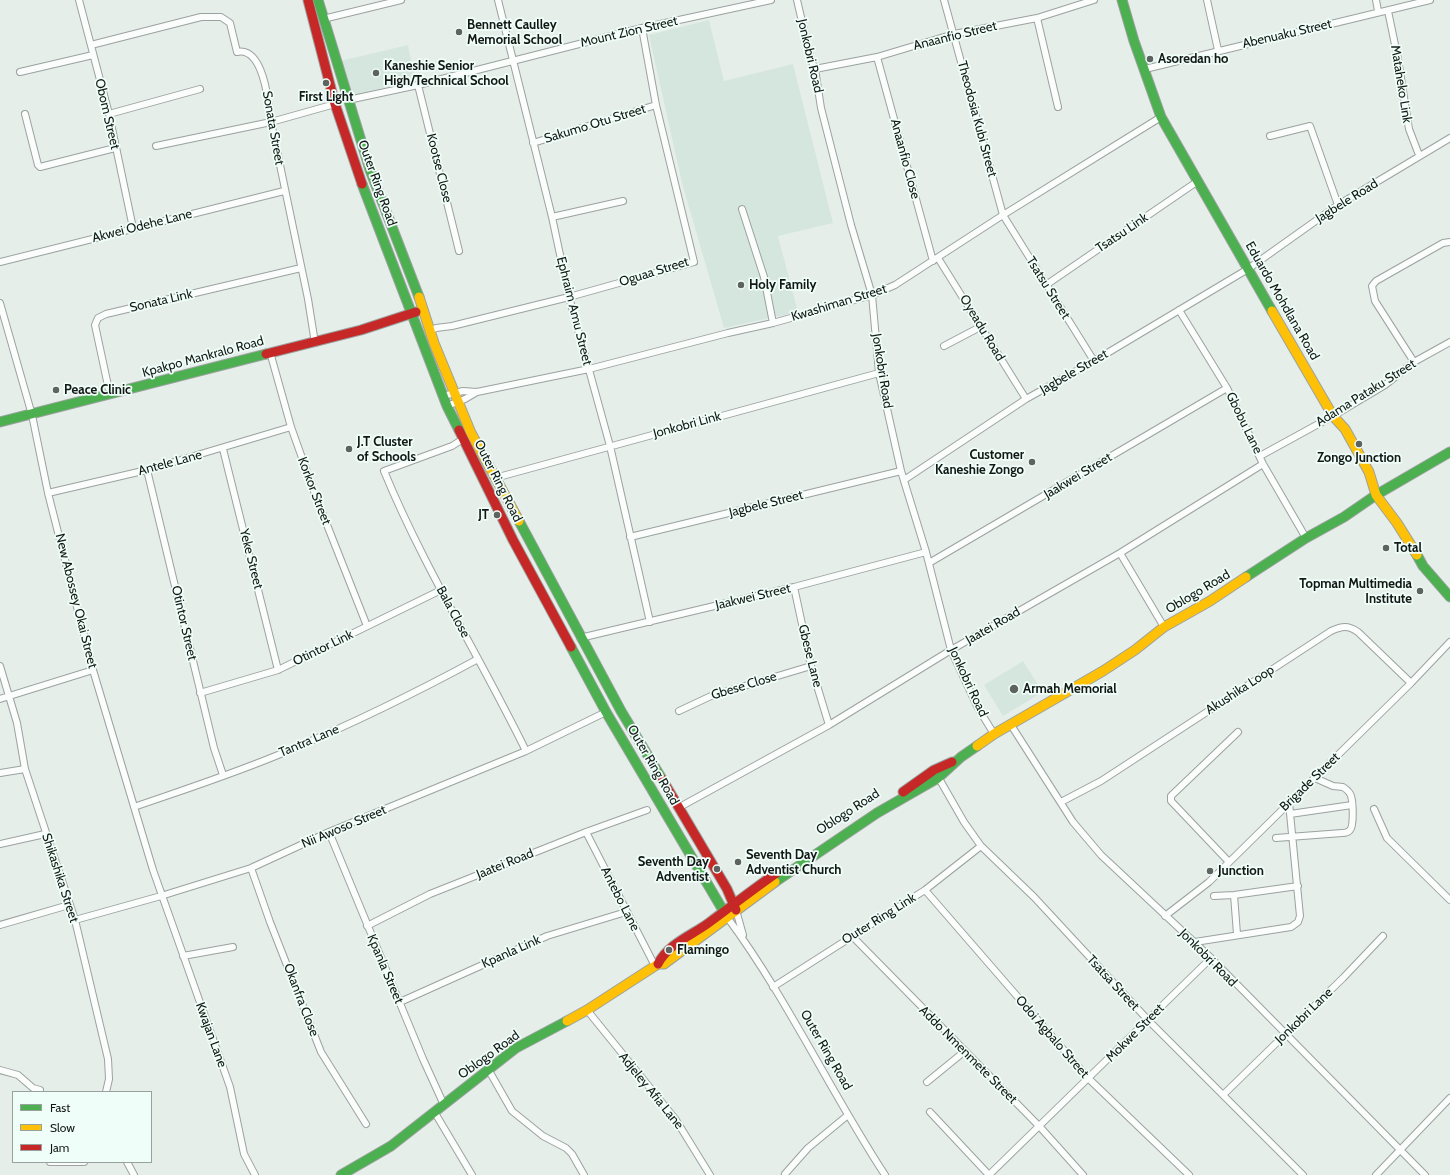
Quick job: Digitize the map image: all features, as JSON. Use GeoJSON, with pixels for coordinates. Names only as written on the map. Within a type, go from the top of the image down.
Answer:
{"type":"FeatureCollection","features":[{"type":"Feature","properties":{"kind":"main road","name":"Outer Ring Road"},"geometry":{"type":"LineString","coordinates":[[308,0],[335,104],[363,186],[447,406],[513,540],[606,712],[725,913]]}},
{"type":"Feature","properties":{"kind":"main road","name":"Outer Ring Road"},"geometry":{"type":"LineString","coordinates":[[318,0],[370,170],[430,331],[471,433],[580,638],[735,906]]}},
{"type":"Feature","properties":{"kind":"main road","name":"Eduardo Mohdlana Road"},"geometry":{"type":"LineString","coordinates":[[1122,0],[1161,117],[1333,416],[1345,429],[1369,472],[1376,495],[1397,523],[1423,566],[1448,593]]}},
{"type":"Feature","properties":{"kind":"main road","name":"Kpakpo Mankralo Road"},"geometry":{"type":"LineString","coordinates":[[0,422],[32,415],[270,352],[315,343],[423,309]]}},
{"type":"Feature","properties":{"kind":"main road","name":"Oblogo Road"},"geometry":{"type":"LineString","coordinates":[[341,1175],[391,1146],[516,1048],[587,1010],[656,965],[664,964],[735,906],[936,774],[994,734],[1135,650],[1164,627],[1210,602],[1306,538],[1344,517],[1376,495],[1450,452]]}},
{"type":"Feature","properties":{"kind":"street","name":"Obom Street"},"geometry":{"type":"LineString","coordinates":[[80,0],[109,114],[133,228]]}},
{"type":"Feature","properties":{"kind":"street"},"geometry":{"type":"LineString","coordinates":[[323,19],[401,0]]}},
{"type":"Feature","properties":{"kind":"street","name":"Ephraim Amu Street"},"geometry":{"type":"LineString","coordinates":[[498,0],[552,217],[569,297],[610,446],[650,622]]}},
{"type":"Feature","properties":{"kind":"street","name":"Mount Zion Street"},"geometry":{"type":"LineString","coordinates":[[348,100],[642,28],[771,0]]}},
{"type":"Feature","properties":{"kind":"street","name":"Jonkobri Road"},"geometry":{"type":"LineString","coordinates":[[797,0],[811,60],[815,69],[821,108],[851,224],[872,295],[879,372],[901,471],[926,552],[951,650],[978,708],[994,734]]}},
{"type":"Feature","properties":{"kind":"street","name":"Theodosia Kubi Street"},"geometry":{"type":"LineString","coordinates":[[944,0],[1003,215]]}},
{"type":"Feature","properties":{"kind":"street","name":"Anaanfio Street"},"geometry":{"type":"LineString","coordinates":[[815,69],[877,57],[954,34],[1037,18],[1094,0]]}},
{"type":"Feature","properties":{"kind":"street"},"geometry":{"type":"LineString","coordinates":[[1207,0],[1218,50]]}},
{"type":"Feature","properties":{"kind":"street"},"geometry":{"type":"LineString","coordinates":[[1376,0],[1378,11]]}},
{"type":"Feature","properties":{"kind":"street","name":"Abenuaku Street"},"geometry":{"type":"LineString","coordinates":[[1145,69],[1218,50],[1297,33],[1378,11],[1388,11],[1430,0]]}},
{"type":"Feature","properties":{"kind":"street","name":"Mataheko Link"},"geometry":{"type":"LineString","coordinates":[[1388,11],[1398,59],[1409,129],[1420,155]]}},
{"type":"Feature","properties":{"kind":"street","name":"Sonata Street"},"geometry":{"type":"LineString","coordinates":[[91,45],[201,17],[221,17],[230,23],[237,52],[244,52],[257,61],[268,94],[271,122],[284,191],[301,268],[315,343]]}},
{"type":"Feature","properties":{"kind":"street"},"geometry":{"type":"LineString","coordinates":[[1037,18],[1058,107]]}},
{"type":"Feature","properties":{"kind":"street","name":"Oguaa Street"},"geometry":{"type":"LineString","coordinates":[[430,331],[436,328],[452,326],[569,297],[694,262],[656,105],[642,28]]}},
{"type":"Feature","properties":{"kind":"street"},"geometry":{"type":"LineString","coordinates":[[20,72],[93,54]]}},
{"type":"Feature","properties":{"kind":"street","name":"Anaanfio Close"},"geometry":{"type":"LineString","coordinates":[[877,57],[936,259]]}},
{"type":"Feature","properties":{"kind":"street","name":"Kootse Close"},"geometry":{"type":"LineString","coordinates":[[418,84],[459,251]]}},
{"type":"Feature","properties":{"kind":"street"},"geometry":{"type":"LineString","coordinates":[[109,114],[200,89]]}},
{"type":"Feature","properties":{"kind":"street"},"geometry":{"type":"LineString","coordinates":[[156,146],[271,122],[335,104]]}},
{"type":"Feature","properties":{"kind":"street","name":"Sakumo Otu Street"},"geometry":{"type":"LineString","coordinates":[[533,143],[656,105]]}},
{"type":"Feature","properties":{"kind":"street"},"geometry":{"type":"LineString","coordinates":[[25,114],[38,165],[40,167],[115,148]]}},
{"type":"Feature","properties":{"kind":"street","name":"Kwashiman Street"},"geometry":{"type":"LineString","coordinates":[[443,396],[456,397],[589,369],[728,333],[773,323],[872,295],[895,285],[1003,215],[1161,117]]}},
{"type":"Feature","properties":{"kind":"street"},"geometry":{"type":"LineString","coordinates":[[1270,136],[1310,126],[1338,205]]}},
{"type":"Feature","properties":{"kind":"street","name":"Jagbele Road"},"geometry":{"type":"LineString","coordinates":[[1248,269],[1338,205],[1450,138]]}},
{"type":"Feature","properties":{"kind":"street","name":"Tsatsu Link"},"geometry":{"type":"LineString","coordinates":[[1046,284],[1198,181]]}},
{"type":"Feature","properties":{"kind":"street","name":"Akwei Odehe Lane"},"geometry":{"type":"LineString","coordinates":[[0,262],[284,191]]}},
{"type":"Feature","properties":{"kind":"street"},"geometry":{"type":"LineString","coordinates":[[552,217],[623,201]]}},
{"type":"Feature","properties":{"kind":"street"},"geometry":{"type":"LineString","coordinates":[[742,209],[764,277],[773,323]]}},
{"type":"Feature","properties":{"kind":"street","name":"Tsatsu Street"},"geometry":{"type":"LineString","coordinates":[[1003,215],[1094,361]]}},
{"type":"Feature","properties":{"kind":"street"},"geometry":{"type":"LineString","coordinates":[[1414,362],[1374,301],[1372,286],[1376,281],[1443,244],[1450,242]]}},
{"type":"Feature","properties":{"kind":"street","name":"Oyeadu Road"},"geometry":{"type":"LineString","coordinates":[[936,259],[982,326],[1026,400]]}},
{"type":"Feature","properties":{"kind":"street","name":"Sonata Link"},"geometry":{"type":"LineString","coordinates":[[110,394],[95,325],[98,318],[106,314],[301,268]]}},
{"type":"Feature","properties":{"kind":"street","name":"Jagbele Street"},"geometry":{"type":"LineString","coordinates":[[904,480],[1026,400],[1248,269]]}},
{"type":"Feature","properties":{"kind":"street","name":"New Abossey Okai Street"},"geometry":{"type":"LineString","coordinates":[[0,303],[32,415],[48,493],[94,670],[161,896]]}},
{"type":"Feature","properties":{"kind":"street","name":"Gbobu Lane"},"geometry":{"type":"LineString","coordinates":[[1179,310],[1227,388],[1263,464],[1306,538]]}},
{"type":"Feature","properties":{"kind":"street"},"geometry":{"type":"LineString","coordinates":[[944,346],[982,326]]}},
{"type":"Feature","properties":{"kind":"street","name":"Adama Pataku Street"},"geometry":{"type":"LineString","coordinates":[[1260,456],[1333,416],[1384,385],[1414,362],[1450,342]]}},
{"type":"Feature","properties":{"kind":"street","name":"Korkor Street"},"geometry":{"type":"LineString","coordinates":[[270,352],[291,428],[316,497],[367,626]]}},
{"type":"Feature","properties":{"kind":"street","name":"Jonkobri Link"},"geometry":{"type":"LineString","coordinates":[[495,478],[879,372]]}},
{"type":"Feature","properties":{"kind":"street","name":"Jaakwei Street"},"geometry":{"type":"LineString","coordinates":[[929,563],[1227,388]]}},
{"type":"Feature","properties":{"kind":"street","name":"Kwashiman Street"},"geometry":{"type":"LineString","coordinates":[[447,406],[464,391],[477,392]]}},
{"type":"Feature","properties":{"kind":"street","name":"Antele Lane"},"geometry":{"type":"LineString","coordinates":[[48,493],[147,470],[291,428]]}},
{"type":"Feature","properties":{"kind":"street","name":"Bala Close"},"geometry":{"type":"LineString","coordinates":[[463,439],[452,446],[384,471],[395,498],[440,590],[498,695],[526,751]]}},
{"type":"Feature","properties":{"kind":"street","name":"Yeke Street"},"geometry":{"type":"LineString","coordinates":[[223,448],[278,670]]}},
{"type":"Feature","properties":{"kind":"street","name":"Jaatei Road"},"geometry":{"type":"LineString","coordinates":[[678,808],[829,725],[951,650],[1120,553],[1263,464]]}},
{"type":"Feature","properties":{"kind":"street","name":"Otintor Street"},"geometry":{"type":"LineString","coordinates":[[147,470],[200,693],[214,748],[223,775]]}},
{"type":"Feature","properties":{"kind":"street","name":"Jagbele Street"},"geometry":{"type":"LineString","coordinates":[[630,537],[901,471]]}},
{"type":"Feature","properties":{"kind":"street","name":"Jaakwei Street"},"geometry":{"type":"LineString","coordinates":[[580,638],[794,588],[926,552]]}},
{"type":"Feature","properties":{"kind":"street"},"geometry":{"type":"LineString","coordinates":[[1120,553],[1164,627]]}},
{"type":"Feature","properties":{"kind":"street","name":"Gbese Lane"},"geometry":{"type":"LineString","coordinates":[[794,588],[811,666],[829,725]]}},
{"type":"Feature","properties":{"kind":"street","name":"Otintor Link"},"geometry":{"type":"LineString","coordinates":[[200,693],[278,670],[440,590]]}},
{"type":"Feature","properties":{"kind":"street","name":"Akushika Loop"},"geometry":{"type":"LineString","coordinates":[[1061,802],[1101,781],[1340,627],[1352,627],[1411,683]]}},
{"type":"Feature","properties":{"kind":"street","name":"Brigade Street"},"geometry":{"type":"LineString","coordinates":[[1165,916],[1209,882],[1230,862],[1411,683],[1450,642]]}},
{"type":"Feature","properties":{"kind":"street","name":"Tantra Lane"},"geometry":{"type":"LineString","coordinates":[[134,808],[289,751],[372,714],[478,658]]}},
{"type":"Feature","properties":{"kind":"street","name":"Shikashika Street"},"geometry":{"type":"LineString","coordinates":[[0,666],[17,723],[25,769],[45,834],[75,920],[108,1059],[109,1079],[106,1091]]}},
{"type":"Feature","properties":{"kind":"street","name":"Gbese Close"},"geometry":{"type":"LineString","coordinates":[[679,711],[711,696],[811,666]]}},
{"type":"Feature","properties":{"kind":"street"},"geometry":{"type":"LineString","coordinates":[[0,699],[94,670]]}},
{"type":"Feature","properties":{"kind":"street","name":"Nii Awoso Street"},"geometry":{"type":"LineString","coordinates":[[75,920],[161,896],[251,868],[330,832],[526,751],[606,712]]}},
{"type":"Feature","properties":{"kind":"street","name":"Jonkobri Road"},"geometry":{"type":"LineString","coordinates":[[1011,725],[1073,822],[1101,855],[1165,916],[1195,942],[1425,1175]]}},
{"type":"Feature","properties":{"kind":"street"},"geometry":{"type":"LineString","coordinates":[[1230,862],[1171,801],[1171,796],[1238,732]]}},
{"type":"Feature","properties":{"kind":"street"},"geometry":{"type":"LineString","coordinates":[[0,773],[25,769]]}},
{"type":"Feature","properties":{"kind":"street","name":"Tsatsa Street"},"geometry":{"type":"LineString","coordinates":[[936,774],[964,822],[981,846],[1034,897],[1148,1020],[1300,1174]]}},
{"type":"Feature","properties":{"kind":"street"},"geometry":{"type":"LineString","coordinates":[[1276,838],[1292,838],[1348,832],[1351,830],[1353,822],[1351,796],[1343,786],[1333,786],[1315,778]]}},
{"type":"Feature","properties":{"kind":"street"},"geometry":{"type":"LineString","coordinates":[[1195,942],[1237,934],[1291,927],[1298,922],[1300,916],[1298,886],[1292,838],[1290,803]]}},
{"type":"Feature","properties":{"kind":"street"},"geometry":{"type":"LineString","coordinates":[[1290,814],[1352,806]]}},
{"type":"Feature","properties":{"kind":"street","name":"Jaatei Road"},"geometry":{"type":"LineString","coordinates":[[367,926],[430,894],[586,832],[647,810]]}},
{"type":"Feature","properties":{"kind":"street"},"geometry":{"type":"LineString","coordinates":[[1374,810],[1387,838],[1450,900]]}},
{"type":"Feature","properties":{"kind":"street","name":"Kpanla Street"},"geometry":{"type":"LineString","coordinates":[[330,832],[367,926],[444,1105]]}},
{"type":"Feature","properties":{"kind":"street","name":"Antebo Lane"},"geometry":{"type":"LineString","coordinates":[[586,832],[626,912],[656,965]]}},
{"type":"Feature","properties":{"kind":"street"},"geometry":{"type":"LineString","coordinates":[[0,844],[45,834]]}},
{"type":"Feature","properties":{"kind":"street","name":"Outer Ring Link"},"geometry":{"type":"LineString","coordinates":[[774,987],[925,890],[981,846]]}},
{"type":"Feature","properties":{"kind":"street","name":"Okanfra Close"},"geometry":{"type":"LineString","coordinates":[[251,868],[270,922],[321,1052],[366,1124]]}},
{"type":"Feature","properties":{"kind":"street"},"geometry":{"type":"LineString","coordinates":[[1214,896],[1234,895],[1298,886]]}},
{"type":"Feature","properties":{"kind":"street","name":"Odoi Agbalo Street"},"geometry":{"type":"LineString","coordinates":[[925,890],[1089,1079],[1189,1175]]}},
{"type":"Feature","properties":{"kind":"street"},"geometry":{"type":"LineString","coordinates":[[1234,895],[1237,934]]}},
{"type":"Feature","properties":{"kind":"street","name":"Kwajan Lane"},"geometry":{"type":"LineString","coordinates":[[161,896],[230,1087],[244,1154],[255,1175]]}},
{"type":"Feature","properties":{"kind":"street"},"geometry":{"type":"LineString","coordinates":[[0,925],[69,905]]}},
{"type":"Feature","properties":{"kind":"street","name":"Outer Ring Road"},"geometry":{"type":"LineString","coordinates":[[735,906],[744,939]]}},
{"type":"Feature","properties":{"kind":"street","name":"Kpanla Link"},"geometry":{"type":"LineString","coordinates":[[400,1002],[547,936],[626,912]]}},
{"type":"Feature","properties":{"kind":"street","name":"Outer Ring Road"},"geometry":{"type":"LineString","coordinates":[[725,913],[744,939],[774,987],[885,1175]]}},
{"type":"Feature","properties":{"kind":"street","name":"Addo Nmenmete Street"},"geometry":{"type":"LineString","coordinates":[[852,936],[1040,1127],[1083,1175]]}},
{"type":"Feature","properties":{"kind":"street","name":"Jonkobri Lane"},"geometry":{"type":"LineString","coordinates":[[1223,1095],[1351,970],[1383,936]]}},
{"type":"Feature","properties":{"kind":"street"},"geometry":{"type":"LineString","coordinates":[[182,956],[233,948]]}},
{"type":"Feature","properties":{"kind":"street","name":"Mokwe Street"},"geometry":{"type":"LineString","coordinates":[[989,1175],[1040,1127],[1211,958]]}},
{"type":"Feature","properties":{"kind":"street","name":"Adjeley Afia Lane"},"geometry":{"type":"LineString","coordinates":[[587,1010],[676,1120],[710,1175]]}},
{"type":"Feature","properties":{"kind":"street"},"geometry":{"type":"LineString","coordinates":[[928,1082],[965,1051]]}},
{"type":"Feature","properties":{"kind":"street"},"geometry":{"type":"LineString","coordinates":[[488,1069],[512,1112],[543,1136],[566,1148],[572,1154],[584,1175]]}},
{"type":"Feature","properties":{"kind":"street"},"geometry":{"type":"LineString","coordinates":[[0,1070],[18,1076],[33,1088],[40,1090]]}},
{"type":"Feature","properties":{"kind":"street"},"geometry":{"type":"LineString","coordinates":[[1376,1175],[1450,1098]]}},
{"type":"Feature","properties":{"kind":"street"},"geometry":{"type":"LineString","coordinates":[[930,1112],[989,1175]]}},
{"type":"Feature","properties":{"kind":"street"},"geometry":{"type":"LineString","coordinates":[[435,1113],[472,1175]]}},
{"type":"Feature","properties":{"kind":"street"},"geometry":{"type":"LineString","coordinates":[[785,1174],[808,1148],[848,1114]]}},
{"type":"Feature","properties":{"kind":"street"},"geometry":{"type":"LineString","coordinates":[[128,1163],[134,1175]]}},
{"type":"Feature","properties":{"kind":"street"},"geometry":{"type":"LineString","coordinates":[[464,1175],[468,1168]]}},
{"type":"Feature","properties":{"kind":"shaded area"},"geometry":{"type":"Polygon","coordinates":[[[709,20],[724,81],[793,64],[833,223],[778,236],[798,312],[724,328],[682,183],[649,35],[709,20]]]}},
{"type":"Feature","properties":{"kind":"shaded area","name":"Kaneshie Senior High/Technical School"},"geometry":{"type":"Polygon","coordinates":[[[408,45],[415,80],[351,96],[340,61],[408,45]]]}},
{"type":"Feature","properties":{"kind":"shaded area","name":"Armah Memorial"},"geometry":{"type":"Polygon","coordinates":[[[1023,661],[1043,692],[1003,716],[984,685],[1023,661]]]}},
{"type":"Feature","properties":{"kind":"traffic: fast"},"geometry":{"type":"LineString","coordinates":[[318,0],[370,170],[419,297]]}},
{"type":"Feature","properties":{"kind":"traffic: fast"},"geometry":{"type":"LineString","coordinates":[[1122,0],[1134,41],[1161,117],[1272,311]]}},
{"type":"Feature","properties":{"kind":"traffic: fast"},"geometry":{"type":"LineString","coordinates":[[362,184],[447,406],[459,430]]}},
{"type":"Feature","properties":{"kind":"traffic: fast"},"geometry":{"type":"LineString","coordinates":[[0,422],[266,354]]}},
{"type":"Feature","properties":{"kind":"traffic: fast"},"geometry":{"type":"LineString","coordinates":[[1246,577],[1306,538],[1344,517],[1376,495],[1450,452]]}},
{"type":"Feature","properties":{"kind":"traffic: fast"},"geometry":{"type":"LineString","coordinates":[[519,521],[621,711],[662,779]]}},
{"type":"Feature","properties":{"kind":"traffic: fast"},"geometry":{"type":"LineString","coordinates":[[1417,555],[1423,566],[1450,597]]}},
{"type":"Feature","properties":{"kind":"traffic: fast"},"geometry":{"type":"LineString","coordinates":[[571,647],[606,712],[727,917]]}},
{"type":"Feature","properties":{"kind":"traffic: fast"},"geometry":{"type":"LineString","coordinates":[[775,882],[877,813],[938,778],[961,757],[977,746]]}},
{"type":"Feature","properties":{"kind":"traffic: fast"},"geometry":{"type":"LineString","coordinates":[[341,1175],[391,1146],[516,1048],[567,1021]]}},
{"type":"Feature","properties":{"kind":"traffic: slow"},"geometry":{"type":"LineString","coordinates":[[419,297],[434,343],[471,433],[519,521]]}},
{"type":"Feature","properties":{"kind":"traffic: slow"},"geometry":{"type":"LineString","coordinates":[[1272,311],[1333,416],[1345,429],[1369,472],[1376,495],[1397,523],[1417,555]]}},
{"type":"Feature","properties":{"kind":"traffic: slow"},"geometry":{"type":"LineString","coordinates":[[977,746],[994,734],[1103,671],[1135,650],[1164,627],[1210,601],[1246,577]]}},
{"type":"Feature","properties":{"kind":"traffic: slow"},"geometry":{"type":"LineString","coordinates":[[567,1021],[587,1010],[658,964],[664,964],[775,882]]}},
{"type":"Feature","properties":{"kind":"traffic: jam"},"geometry":{"type":"LineString","coordinates":[[308,0],[335,104],[362,184]]}},
{"type":"Feature","properties":{"kind":"traffic: jam"},"geometry":{"type":"LineString","coordinates":[[266,354],[361,330],[416,312]]}},
{"type":"Feature","properties":{"kind":"traffic: jam"},"geometry":{"type":"LineString","coordinates":[[459,430],[513,540],[571,647]]}},
{"type":"Feature","properties":{"kind":"traffic: jam"},"geometry":{"type":"LineString","coordinates":[[903,792],[934,770],[952,762]]}},
{"type":"Feature","properties":{"kind":"traffic: jam"},"geometry":{"type":"LineString","coordinates":[[662,779],[727,889],[736,910]]}},
{"type":"Feature","properties":{"kind":"traffic: jam"},"geometry":{"type":"LineString","coordinates":[[658,964],[668,950],[703,927],[778,872]]}},
{"type":"Feature","properties":{"kind":"place","name":"Bennett Caulley Memorial School"},"geometry":{"type":"Point","coordinates":[459,32]}},
{"type":"Feature","properties":{"kind":"place","name":"Asoredan ho"},"geometry":{"type":"Point","coordinates":[1150,59]}},
{"type":"Feature","properties":{"kind":"place","name":"Kaneshie Senior High/Technical School"},"geometry":{"type":"Point","coordinates":[376,73]}},
{"type":"Feature","properties":{"kind":"place","name":"First Light"},"geometry":{"type":"Point","coordinates":[326,83]}},
{"type":"Feature","properties":{"kind":"place","name":"Holy Family"},"geometry":{"type":"Point","coordinates":[741,285]}},
{"type":"Feature","properties":{"kind":"place","name":"Peace Clinic"},"geometry":{"type":"Point","coordinates":[56,390]}},
{"type":"Feature","properties":{"kind":"place","name":"Zongo Junction"},"geometry":{"type":"Point","coordinates":[1359,444]}},
{"type":"Feature","properties":{"kind":"place","name":"J.T Cluster of Schools"},"geometry":{"type":"Point","coordinates":[349,449]}},
{"type":"Feature","properties":{"kind":"place","name":"Customer Kaneshie Zongo"},"geometry":{"type":"Point","coordinates":[1032,462]}},
{"type":"Feature","properties":{"kind":"place","name":"JT"},"geometry":{"type":"Point","coordinates":[497,515]}},
{"type":"Feature","properties":{"kind":"place","name":"Total"},"geometry":{"type":"Point","coordinates":[1386,548]}},
{"type":"Feature","properties":{"kind":"place","name":"Topman Multimedia Institute"},"geometry":{"type":"Point","coordinates":[1420,591]}},
{"type":"Feature","properties":{"kind":"place","name":"Armah Memorial"},"geometry":{"type":"Point","coordinates":[1014,689]}},
{"type":"Feature","properties":{"kind":"place","name":"Seventh Day Adventist Church"},"geometry":{"type":"Point","coordinates":[738,862]}},
{"type":"Feature","properties":{"kind":"place","name":"Seventh Day Adventist"},"geometry":{"type":"Point","coordinates":[717,869]}},
{"type":"Feature","properties":{"kind":"place","name":"Junction"},"geometry":{"type":"Point","coordinates":[1210,871]}},
{"type":"Feature","properties":{"kind":"place","name":"Flamingo"},"geometry":{"type":"Point","coordinates":[669,950]}}]}
